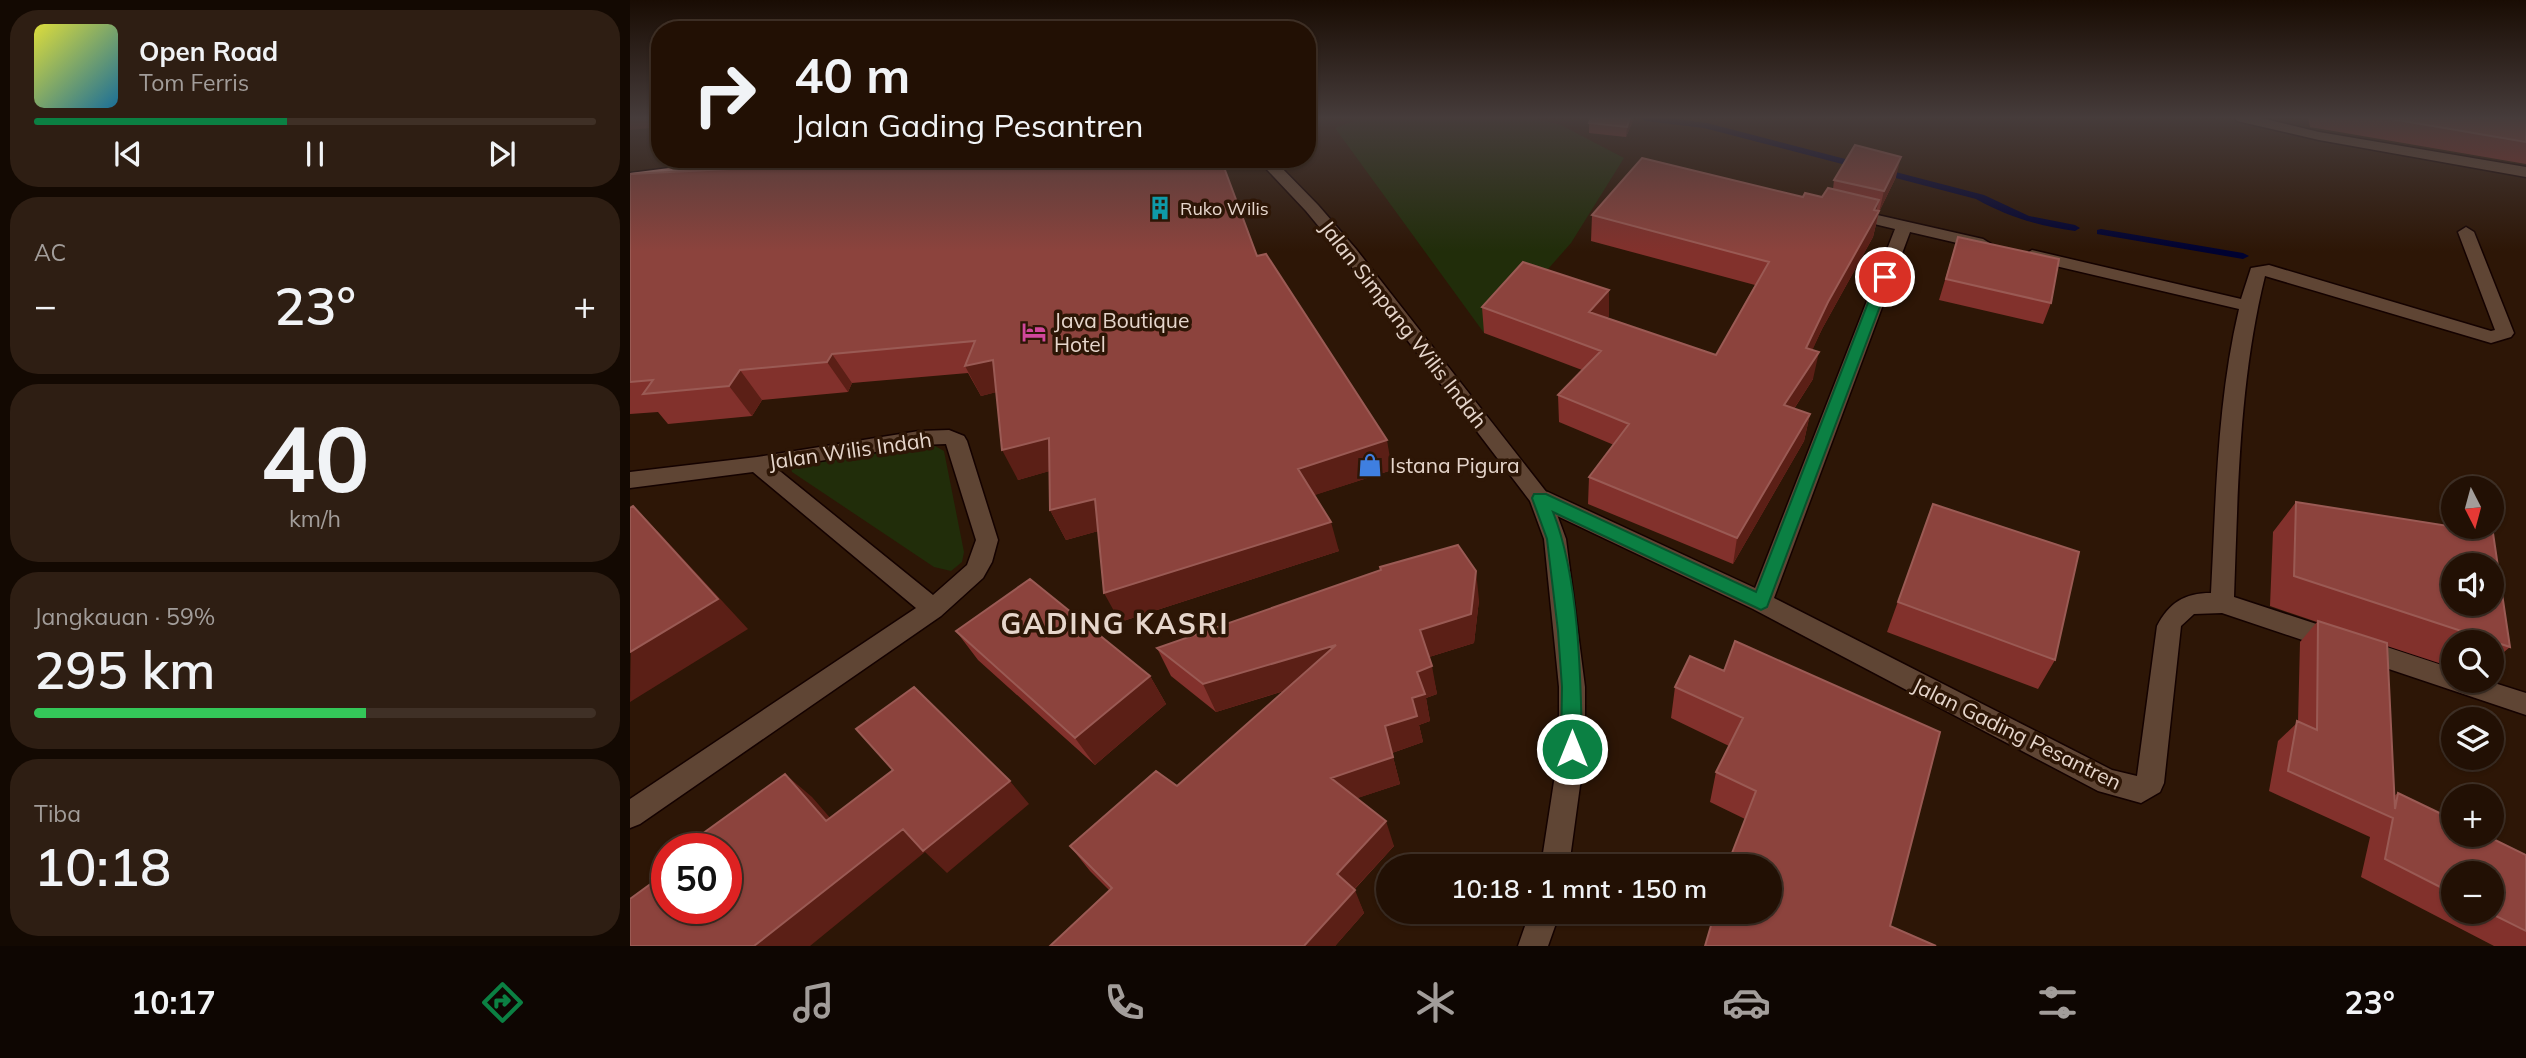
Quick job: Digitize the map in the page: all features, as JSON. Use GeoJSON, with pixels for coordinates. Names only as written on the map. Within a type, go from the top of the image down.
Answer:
{"type":"FeatureCollection","features":[{"type":"Feature","properties":{"kind":"main road"},"geometry":{"type":"LineString","coordinates":[[630,178],[706,168]]}},
{"type":"Feature","properties":{"kind":"street"},"geometry":{"type":"LineString","coordinates":[[2465,162],[2526,173]]}},
{"type":"Feature","properties":{"kind":"street","name":"Jalan Simpang Wilis Indah"},"geometry":{"type":"LineString","coordinates":[[1273,168],[1312,208],[1350,253],[1540,498],[1555,539],[1572,687],[1572,749],[1557,854]]}},
{"type":"Feature","properties":{"kind":"street"},"geometry":{"type":"LineString","coordinates":[[1839,211],[2247,306]]}},
{"type":"Feature","properties":{"kind":"street"},"geometry":{"type":"LineString","coordinates":[[1761,602],[1904,227]]}},
{"type":"Feature","properties":{"kind":"street"},"geometry":{"type":"LineString","coordinates":[[2222,603],[2233,403],[2247,306],[2258,272],[2269,270],[2491,337],[2500,336],[2505,333],[2466,232]]}},
{"type":"Feature","properties":{"kind":"street","name":"Jalan Wilis Indah"},"geometry":{"type":"LineString","coordinates":[[630,480],[757,464],[919,438],[949,437],[957,441],[987,540],[985,557],[975,573],[933,609],[630,815]]}},
{"type":"Feature","properties":{"kind":"street","name":"Jalan Wilis Indah"},"geometry":{"type":"LineString","coordinates":[[757,464],[933,609]]}},
{"type":"Feature","properties":{"kind":"street","name":"Jalan Gading Pesantren"},"geometry":{"type":"LineString","coordinates":[[1540,498],[1761,602],[2108,782],[2141,790],[2150,783],[2169,626],[2172,618],[2186,605],[2201,602],[2222,603],[2441,676]]}},
{"type":"Feature","properties":{"kind":"street","name":"Jalan Gading Pesantren"},"geometry":{"type":"LineString","coordinates":[[2493,693],[2526,704]]}},
{"type":"Feature","properties":{"kind":"street"},"geometry":{"type":"LineString","coordinates":[[1533,946],[1541,924]]}},
{"type":"Feature","properties":{"kind":"green space"},"geometry":{"type":"Polygon","coordinates":[[[1360,162],[1621,162],[1571,243],[1541,277],[1524,287],[1484,333],[1360,162]]]}},
{"type":"Feature","properties":{"kind":"green space"},"geometry":{"type":"Polygon","coordinates":[[[935,446],[944,451],[964,552],[962,562],[951,571],[934,567],[792,472],[791,468],[798,464],[935,446]]]}},
{"type":"Feature","properties":{"kind":"building"},"geometry":{"type":"Polygon","coordinates":[[[1638,162],[1659,162],[1803,197],[1805,193],[1822,197],[1828,188],[1879,200],[1874,210],[1879,211],[1828,302],[1806,348],[1819,352],[1784,405],[1810,414],[1737,538],[1589,477],[1629,424],[1558,395],[1601,351],[1482,307],[1523,262],[1609,290],[1589,312],[1716,355],[1769,262],[1592,215],[1638,162]]]}},
{"type":"Feature","properties":{"kind":"building"},"geometry":{"type":"Polygon","coordinates":[[[1845,162],[1898,162],[1884,191],[1834,180],[1845,162]]]}},
{"type":"Feature","properties":{"kind":"building"},"geometry":{"type":"Polygon","coordinates":[[[751,168],[1224,168],[1257,256],[1266,254],[1387,440],[1298,469],[1331,522],[1104,593],[1095,499],[1050,510],[1049,438],[1002,450],[993,360],[965,366],[975,341],[832,354],[827,362],[740,370],[729,386],[643,394],[653,380],[630,382],[630,174],[751,168]]]}},
{"type":"Feature","properties":{"kind":"building"},"geometry":{"type":"Polygon","coordinates":[[[1958,237],[2059,259],[2051,303],[1946,279],[1958,237]]]}},
{"type":"Feature","properties":{"kind":"building"},"geometry":{"type":"Polygon","coordinates":[[[2296,502],[2441,525],[2441,539],[2494,539],[2496,553],[2441,553],[2441,616],[2504,616],[2504,607],[2510,647],[2504,645],[2504,630],[2458,630],[2294,576],[2296,502]]]}},
{"type":"Feature","properties":{"kind":"building"},"geometry":{"type":"Polygon","coordinates":[[[1933,504],[2079,552],[2055,660],[1898,602],[1933,504]]]}},
{"type":"Feature","properties":{"kind":"building"},"geometry":{"type":"Polygon","coordinates":[[[633,506],[718,599],[630,652],[630,508],[633,506]]]}},
{"type":"Feature","properties":{"kind":"building"},"geometry":{"type":"Polygon","coordinates":[[[1458,545],[1476,571],[1471,614],[1420,630],[1432,666],[1417,672],[1425,694],[1412,698],[1417,716],[1385,726],[1393,757],[1331,778],[1386,821],[1337,874],[1355,890],[1304,946],[1050,946],[1112,888],[1070,846],[1156,771],[1177,786],[1336,645],[1203,684],[1157,648],[1381,570],[1380,567],[1458,545]]]}},
{"type":"Feature","properties":{"kind":"building"},"geometry":{"type":"Polygon","coordinates":[[[1030,579],[1150,676],[1075,738],[956,631],[1030,579]]]}},
{"type":"Feature","properties":{"kind":"building"},"geometry":{"type":"Polygon","coordinates":[[[2318,621],[2387,643],[2395,809],[2398,793],[2441,814],[2441,847],[2504,847],[2504,844],[2526,855],[2526,931],[2504,920],[2504,861],[2441,861],[2441,887],[2385,859],[2393,818],[2288,771],[2297,721],[2317,730],[2318,621]]]}},
{"type":"Feature","properties":{"kind":"building"},"geometry":{"type":"Polygon","coordinates":[[[1735,641],[1940,732],[1890,926],[1936,946],[1705,946],[1711,924],[1782,924],[1782,854],[1732,854],[1756,791],[1716,772],[1743,718],[1675,687],[1690,656],[1724,671],[1735,641]]]}},
{"type":"Feature","properties":{"kind":"building"},"geometry":{"type":"Polygon","coordinates":[[[914,687],[1010,781],[923,851],[903,829],[754,946],[630,946],[630,899],[651,884],[651,924],[742,924],[742,833],[703,833],[785,774],[826,821],[893,770],[856,729],[914,687]]]}},
{"type":"Feature","properties":{"kind":"waterway"},"geometry":{"type":"LineString","coordinates":[[1846,162],[1980,197],[2026,218],[2075,228]]}},
{"type":"Feature","properties":{"kind":"waterway"},"geometry":{"type":"LineString","coordinates":[[2101,232],[2243,256]]}},
{"type":"Feature","properties":{"kind":"place","name":"Ruko Wilis"},"geometry":{"type":"Point","coordinates":[1160,208]}},
{"type":"Feature","properties":{"kind":"place","name":"Java Boutique Hotel"},"geometry":{"type":"Point","coordinates":[1034,332]}},
{"type":"Feature","properties":{"kind":"place","name":"Istana Pigura"},"geometry":{"type":"Point","coordinates":[1370,465]}},
{"type":"Feature","properties":{"kind":"district","name":"GADING KASRI"},"geometry":{"type":"Point","coordinates":[1115,623]}},
{"type":"Feature","properties":{"kind":"route"},"geometry":{"type":"LineString","coordinates":[[1572,749],[1572,687],[1567,631],[1555,539],[1540,498],[1761,602],[1885,277]]}}]}
